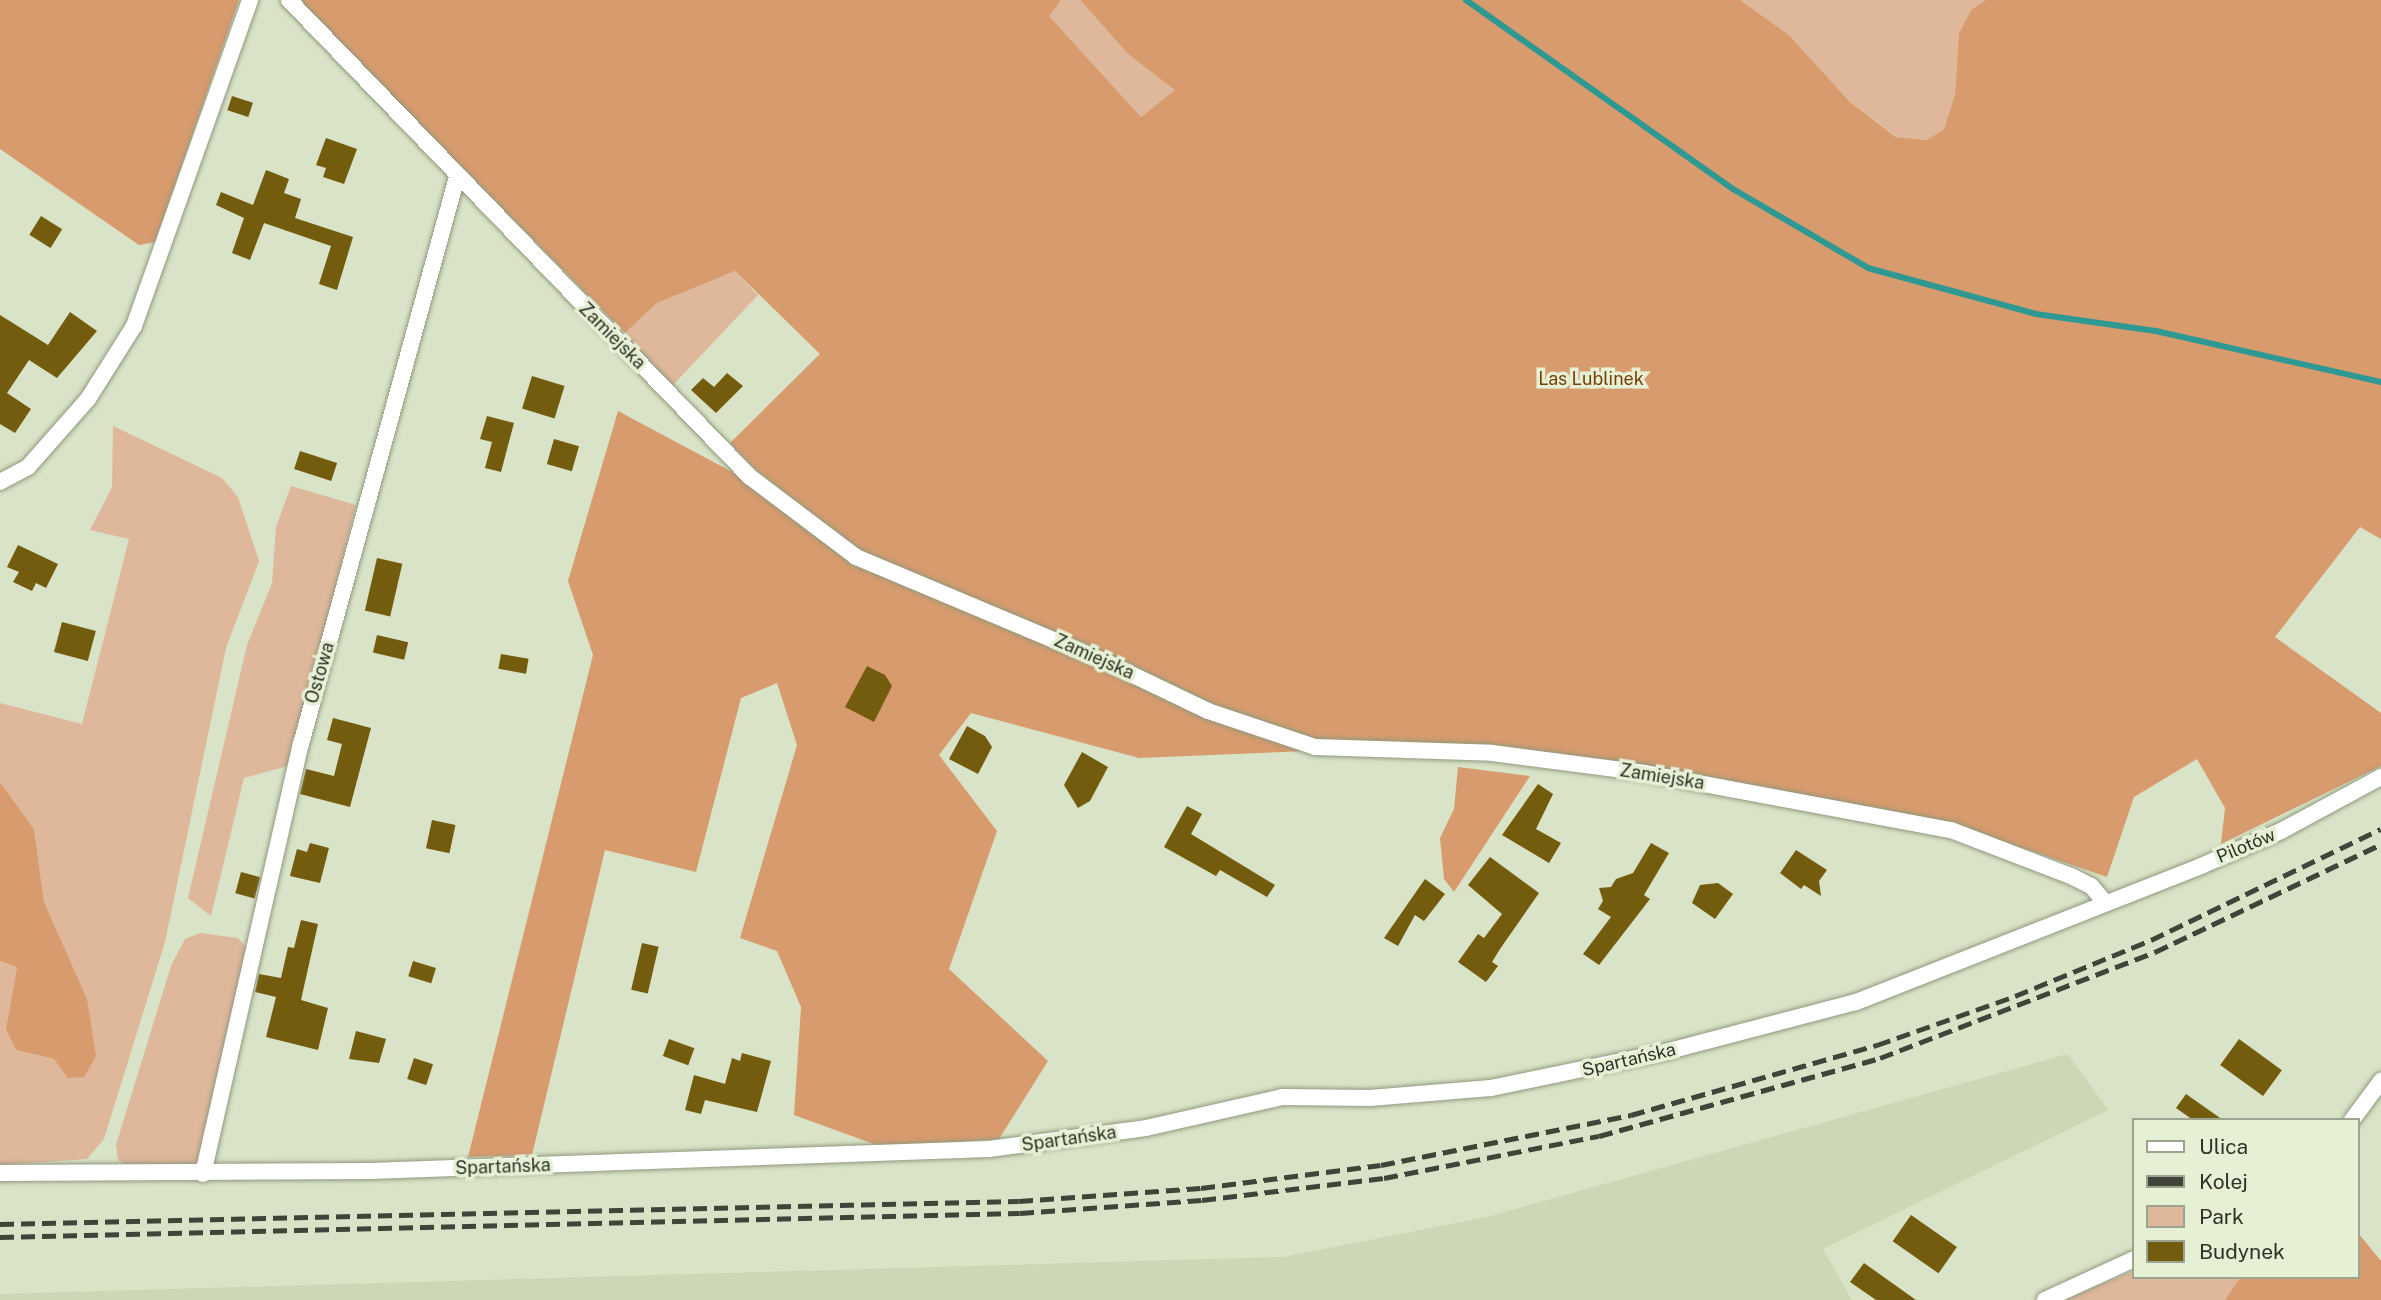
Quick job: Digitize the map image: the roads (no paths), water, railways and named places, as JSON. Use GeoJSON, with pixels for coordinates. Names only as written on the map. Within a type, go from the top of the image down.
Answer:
{"type":"FeatureCollection","features":[{"type":"Feature","properties":{"kind":"street"},"geometry":{"type":"LineString","coordinates":[[0,482],[28,467],[88,399],[134,326],[250,0]]}},
{"type":"Feature","properties":{"kind":"street","name":"Zamiejska"},"geometry":{"type":"LineString","coordinates":[[289,0],[457,177],[750,477],[856,558],[1108,663],[1208,711],[1315,747],[1492,752],[1645,773],[1951,830],[2071,876],[2091,886],[2105,902]]}},
{"type":"Feature","properties":{"kind":"street","name":"Ostowa"},"geometry":{"type":"LineString","coordinates":[[203,1174],[300,744],[457,177]]}},
{"type":"Feature","properties":{"kind":"street","name":"Pilotów"},"geometry":{"type":"LineString","coordinates":[[2105,902],[2281,831],[2381,777]]}},
{"type":"Feature","properties":{"kind":"street","name":"Spartańska"},"geometry":{"type":"LineString","coordinates":[[0,1173],[203,1174],[775,1160],[989,1149],[1146,1128],[1274,1098],[1370,1098],[1472,1091],[1588,1070],[1856,1002],[1967,961],[2105,902]]}},
{"type":"Feature","properties":{"kind":"street"},"geometry":{"type":"LineString","coordinates":[[2353,1118],[2381,1081]]}},
{"type":"Feature","properties":{"kind":"street"},"geometry":{"type":"LineString","coordinates":[[2045,1300],[2132,1260]]}},
{"type":"Feature","properties":{"kind":"waterway"},"geometry":{"type":"LineString","coordinates":[[1466,0],[1733,189],[1868,268],[2036,314],[2156,331],[2381,382]]}},
{"type":"Feature","properties":{"kind":"railway"},"geometry":{"type":"LineString","coordinates":[[0,1224],[1019,1201],[1201,1188],[1381,1165],[1631,1115],[1877,1045],[2015,996],[2151,940],[2381,829]]}},
{"type":"Feature","properties":{"kind":"railway"},"geometry":{"type":"LineString","coordinates":[[0,1237],[1020,1213],[1202,1200],[1384,1178],[1599,1136],[1880,1058],[2155,952],[2381,844]]}},
{"type":"Feature","properties":{"kind":"park label","name":"Las Lublinek"},"geometry":{"type":"Point","coordinates":[1591,379]}}]}
